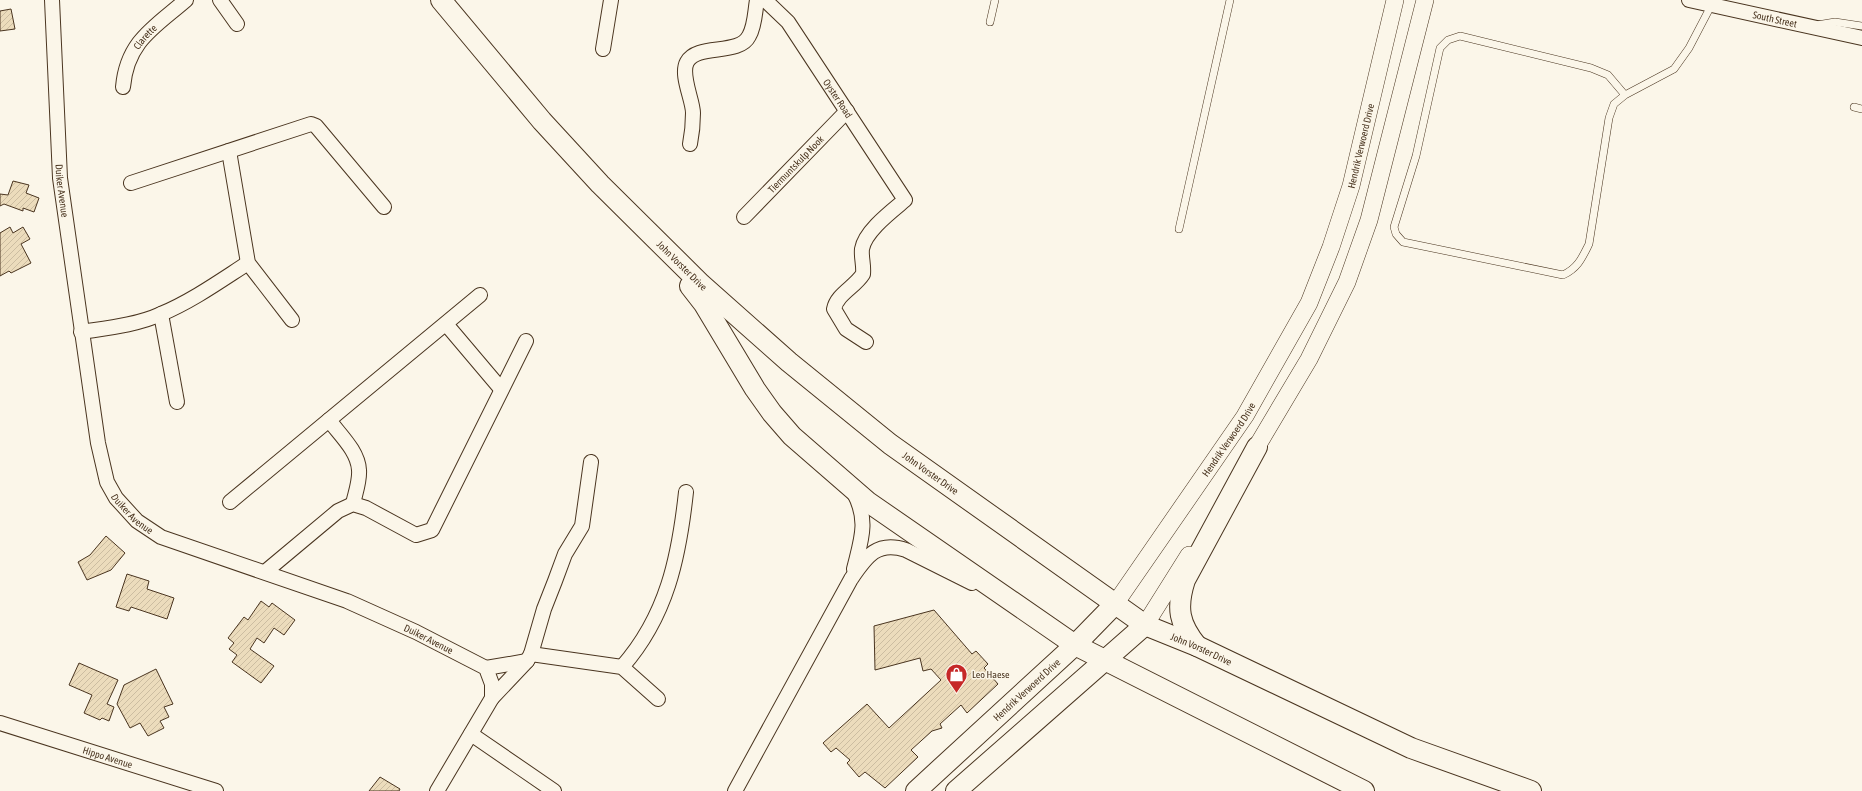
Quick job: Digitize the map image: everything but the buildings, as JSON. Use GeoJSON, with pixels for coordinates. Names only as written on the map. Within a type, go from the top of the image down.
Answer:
{"type":"FeatureCollection","features":[{"type":"Feature","properties":{"kind":"main road","name":"John Vorster Drive"},"geometry":{"type":"LineString","coordinates":[[431,0],[536,125],[594,189],[692,288],[704,304],[755,389],[772,413],[792,436],[854,492],[1075,645],[1104,661],[1364,791]]}},
{"type":"Feature","properties":{"kind":"main road","name":"John Vorster Drive"},"geometry":{"type":"LineString","coordinates":[[440,0],[542,121],[600,184],[701,284],[789,362],[890,444],[1145,625],[1197,646],[1411,748],[1531,791]]}},
{"type":"Feature","properties":{"kind":"main road"},"geometry":{"type":"LineString","coordinates":[[1197,646],[1183,627],[1179,604],[1180,594],[1185,580],[1257,448]]}},
{"type":"Feature","properties":{"kind":"main road","name":"Hendrik Verwoerd Drive"},"geometry":{"type":"LineString","coordinates":[[916,791],[1075,645],[1115,604]]}},
{"type":"Feature","properties":{"kind":"main road"},"geometry":{"type":"LineString","coordinates":[[956,791],[1145,625]]}},
{"type":"Feature","properties":{"kind":"street","name":"Duiker Avenue"},"geometry":{"type":"LineString","coordinates":[[52,0],[60,178],[98,443],[107,482],[116,498],[137,521],[161,537],[265,572],[346,602],[416,632],[486,668]]}},
{"type":"Feature","properties":{"kind":"street","name":"Clarette"},"geometry":{"type":"LineString","coordinates":[[123,87],[126,70],[144,34],[186,0]]}},
{"type":"Feature","properties":{"kind":"street"},"geometry":{"type":"LineString","coordinates":[[220,0],[237,24]]}},
{"type":"Feature","properties":{"kind":"street"},"geometry":{"type":"LineString","coordinates":[[603,49],[611,0]]}},
{"type":"Feature","properties":{"kind":"street"},"geometry":{"type":"LineString","coordinates":[[690,144],[693,112],[686,80],[685,67],[687,62],[695,55],[737,45],[746,40],[752,29],[757,0]]}},
{"type":"Feature","properties":{"kind":"street","name":"Oyster Road"},"geometry":{"type":"LineString","coordinates":[[765,0],[788,22],[906,200],[886,216],[867,237],[862,247],[863,274],[852,288],[836,302],[834,309],[846,329],[866,342]]}},
{"type":"Feature","properties":{"kind":"street","name":"Hendrik Verwoerd Drive"},"geometry":{"type":"LineString","coordinates":[[1115,604],[1245,416],[1309,303],[1331,247],[1351,186],[1395,0]]}},
{"type":"Feature","properties":{"kind":"street"},"geometry":{"type":"LineString","coordinates":[[1145,625],[1257,448],[1309,359],[1349,275],[1369,220],[1425,0]]}},
{"type":"Feature","properties":{"kind":"street","name":"South Street"},"geometry":{"type":"LineString","coordinates":[[1689,0],[1712,2],[1810,27],[1862,38]]}},
{"type":"Feature","properties":{"kind":"street","name":"Tiermuntskulp Nook"},"geometry":{"type":"LineString","coordinates":[[744,217],[847,111]]}},
{"type":"Feature","properties":{"kind":"street"},"geometry":{"type":"LineString","coordinates":[[131,183],[312,124],[384,207]]}},
{"type":"Feature","properties":{"kind":"street"},"geometry":{"type":"LineString","coordinates":[[230,151],[248,263],[292,320]]}},
{"type":"Feature","properties":{"kind":"street"},"geometry":{"type":"LineString","coordinates":[[81,332],[120,325],[160,314],[206,290],[248,263]]}},
{"type":"Feature","properties":{"kind":"street"},"geometry":{"type":"LineString","coordinates":[[230,502],[480,295]]}},
{"type":"Feature","properties":{"kind":"street"},"geometry":{"type":"LineString","coordinates":[[160,314],[177,402]]}},
{"type":"Feature","properties":{"kind":"street"},"geometry":{"type":"LineString","coordinates":[[446,324],[501,389]]}},
{"type":"Feature","properties":{"kind":"street"},"geometry":{"type":"LineString","coordinates":[[265,572],[338,511],[353,504],[366,508],[416,535],[432,530],[526,341]]}},
{"type":"Feature","properties":{"kind":"street"},"geometry":{"type":"LineString","coordinates":[[329,420],[354,453],[358,462],[360,472],[353,504]]}},
{"type":"Feature","properties":{"kind":"street"},"geometry":{"type":"LineString","coordinates":[[437,791],[492,698],[529,657],[544,609],[563,561],[582,526],[591,462]]}},
{"type":"Feature","properties":{"kind":"street"},"geometry":{"type":"LineString","coordinates":[[622,667],[635,653],[670,583],[682,537],[686,492]]}},
{"type":"Feature","properties":{"kind":"street"},"geometry":{"type":"LineString","coordinates":[[851,579],[864,523],[861,505],[854,492]]}},
{"type":"Feature","properties":{"kind":"street"},"geometry":{"type":"LineString","coordinates":[[735,791],[851,579],[862,562],[872,553],[885,547],[897,546],[1022,609]]}},
{"type":"Feature","properties":{"kind":"street"},"geometry":{"type":"LineString","coordinates":[[492,698],[492,684],[486,668],[529,657],[622,667],[658,699]]}},
{"type":"Feature","properties":{"kind":"street","name":"Hippo Avenue"},"geometry":{"type":"LineString","coordinates":[[0,723],[216,791]]}},
{"type":"Feature","properties":{"kind":"street"},"geometry":{"type":"LineString","coordinates":[[471,734],[554,791]]}},
{"type":"Feature","properties":{"kind":"lane"},"geometry":{"type":"LineString","coordinates":[[990,22],[995,0]]}},
{"type":"Feature","properties":{"kind":"lane"},"geometry":{"type":"LineString","coordinates":[[1179,229],[1230,0]]}},
{"type":"Feature","properties":{"kind":"lane"},"geometry":{"type":"LineString","coordinates":[[1625,95],[1608,75],[1591,68],[1460,36],[1448,40],[1440,48],[1434,66],[1416,156],[1394,227],[1396,234],[1403,242],[1430,248],[1563,275],[1573,271],[1581,260],[1589,244],[1610,118],[1614,104],[1625,95],[1674,69],[1689,48],[1712,2]]}},
{"type":"Feature","properties":{"kind":"lane"},"geometry":{"type":"LineString","coordinates":[[1810,27],[1835,22],[1862,26]]}},
{"type":"Feature","properties":{"kind":"lane"},"geometry":{"type":"LineString","coordinates":[[1854,107],[1862,109]]}},
{"type":"Feature","properties":{"kind":"place","name":"Leo Haese"},"geometry":{"type":"Point","coordinates":[957,694]}}]}
